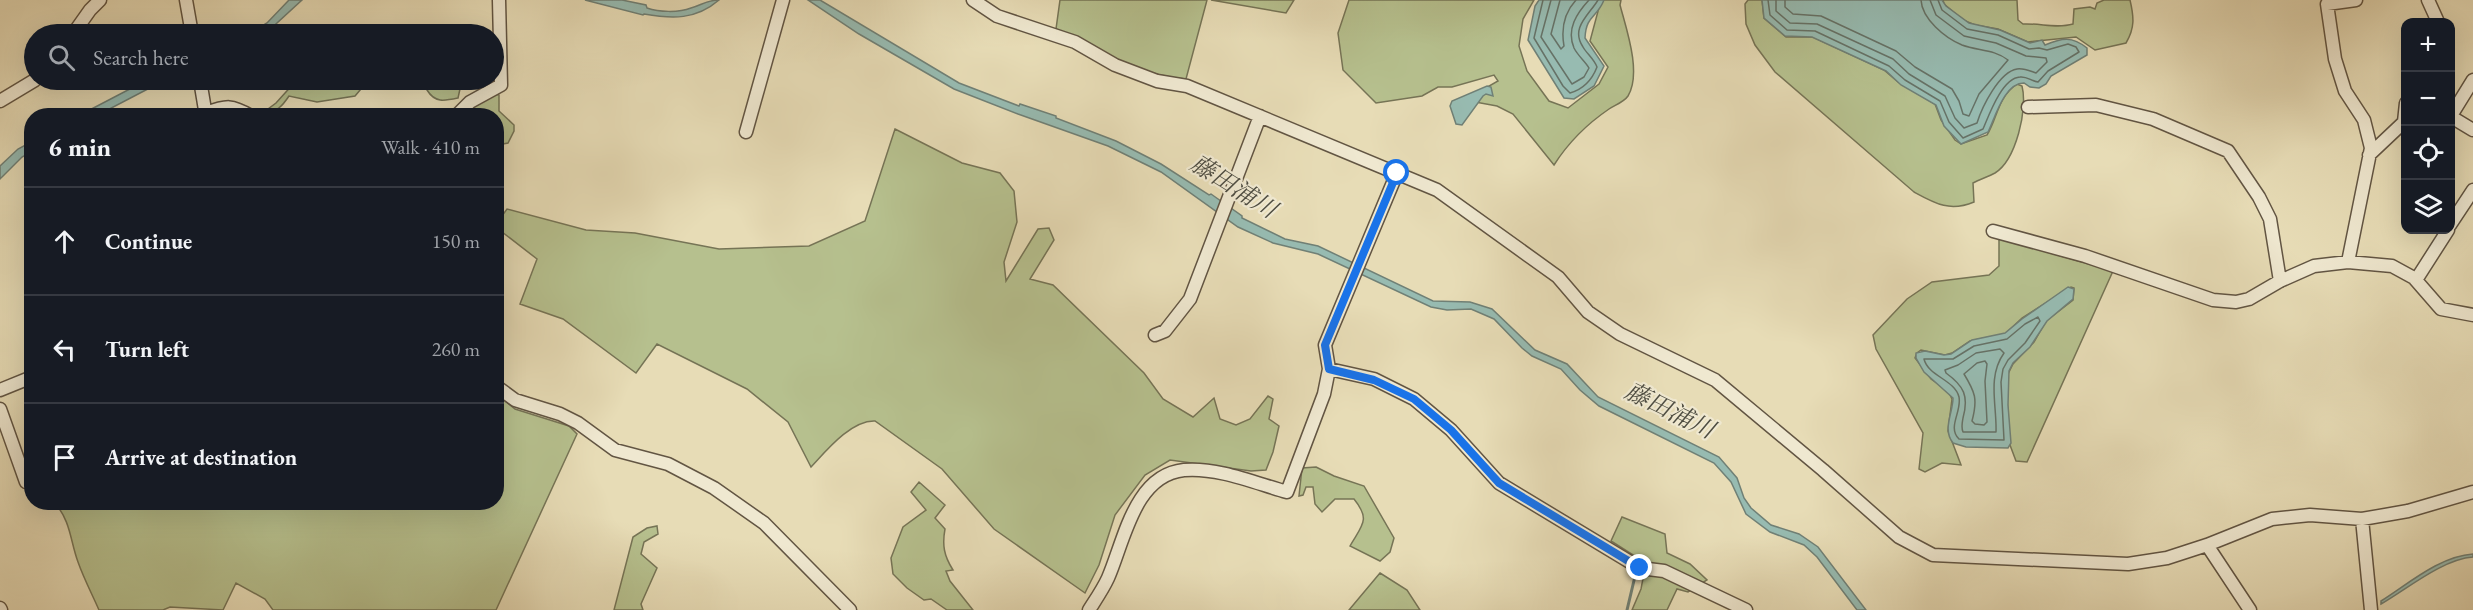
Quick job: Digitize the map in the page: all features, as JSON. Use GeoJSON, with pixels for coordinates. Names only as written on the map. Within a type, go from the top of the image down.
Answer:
{"type":"FeatureCollection","features":[{"type":"Feature","properties":{"kind":"street"},"geometry":{"type":"LineString","coordinates":[[80,24],[100,0]]}},
{"type":"Feature","properties":{"kind":"street"},"geometry":{"type":"LineString","coordinates":[[186,0],[190,24]]}},
{"type":"Feature","properties":{"kind":"street"},"geometry":{"type":"LineString","coordinates":[[498,0],[499,24]]}},
{"type":"Feature","properties":{"kind":"street"},"geometry":{"type":"LineString","coordinates":[[746,132],[783,0]]}},
{"type":"Feature","properties":{"kind":"street"},"geometry":{"type":"LineString","coordinates":[[973,0],[997,16],[1064,38],[1114,65],[1157,81],[1187,86],[1437,190],[1558,276],[1588,312],[1620,334],[1715,380],[1899,537],[1914,547],[1933,555],[2128,564],[2167,558],[2272,519],[2310,515],[2362,519],[2408,511],[2473,492]]}},
{"type":"Feature","properties":{"kind":"street"},"geometry":{"type":"LineString","coordinates":[[2348,262],[2371,148],[2364,120],[2345,91],[2336,59],[2327,4],[2355,0]]}},
{"type":"Feature","properties":{"kind":"street"},"geometry":{"type":"LineString","coordinates":[[2428,0],[2436,18]]}},
{"type":"Feature","properties":{"kind":"street"},"geometry":{"type":"LineString","coordinates":[[2473,80],[2452,114],[2454,118],[2473,130]]}},
{"type":"Feature","properties":{"kind":"street"},"geometry":{"type":"LineString","coordinates":[[0,101],[24,87]]}},
{"type":"Feature","properties":{"kind":"street"},"geometry":{"type":"LineString","coordinates":[[202,90],[205,108]]}},
{"type":"Feature","properties":{"kind":"street"},"geometry":{"type":"LineString","coordinates":[[464,108],[492,90]]}},
{"type":"Feature","properties":{"kind":"street"},"geometry":{"type":"LineString","coordinates":[[2028,107],[2096,105],[2153,119],[2228,151],[2259,197],[2270,219],[2280,281]]}},
{"type":"Feature","properties":{"kind":"street"},"geometry":{"type":"LineString","coordinates":[[219,108],[234,106],[237,108]]}},
{"type":"Feature","properties":{"kind":"street"},"geometry":{"type":"LineString","coordinates":[[1155,335],[1165,331],[1190,299],[1260,117]]}},
{"type":"Feature","properties":{"kind":"street"},"geometry":{"type":"LineString","coordinates":[[2369,155],[2401,126]]}},
{"type":"Feature","properties":{"kind":"street"},"geometry":{"type":"LineString","coordinates":[[1089,610],[1108,579],[1137,504],[1151,486],[1164,477],[1182,470],[1212,472],[1287,492],[1324,394],[1329,369],[1325,345],[1397,173]]}},
{"type":"Feature","properties":{"kind":"street"},"geometry":{"type":"LineString","coordinates":[[2455,218],[2473,189]]}},
{"type":"Feature","properties":{"kind":"street"},"geometry":{"type":"LineString","coordinates":[[1993,231],[2085,256],[2213,300],[2236,302],[2249,299],[2280,281],[2314,266],[2348,262],[2392,266],[2416,280],[2441,309],[2473,315]]}},
{"type":"Feature","properties":{"kind":"street"},"geometry":{"type":"LineString","coordinates":[[2416,280],[2445,234]]}},
{"type":"Feature","properties":{"kind":"street"},"geometry":{"type":"LineString","coordinates":[[1329,369],[1374,380],[1414,399],[1451,430],[1499,483],[1640,568],[1664,571],[1746,610]]}},
{"type":"Feature","properties":{"kind":"street"},"geometry":{"type":"LineString","coordinates":[[0,390],[24,380]]}},
{"type":"Feature","properties":{"kind":"street"},"geometry":{"type":"LineString","coordinates":[[504,392],[515,400],[560,414],[578,423],[615,450],[668,464],[714,488],[764,523],[850,610]]}},
{"type":"Feature","properties":{"kind":"street"},"geometry":{"type":"LineString","coordinates":[[0,409],[24,474]]}},
{"type":"Feature","properties":{"kind":"street"},"geometry":{"type":"LineString","coordinates":[[2362,519],[2371,610]]}},
{"type":"Feature","properties":{"kind":"street"},"geometry":{"type":"LineString","coordinates":[[2206,545],[2250,610]]}},
{"type":"Feature","properties":{"kind":"green space"},"geometry":{"type":"Polygon","coordinates":[[[1060,0],[1207,0],[1186,79],[1149,72],[1133,66],[1056,29],[1060,0]]]}},
{"type":"Feature","properties":{"kind":"green space"},"geometry":{"type":"Polygon","coordinates":[[[1211,0],[1294,0],[1286,13],[1211,0]]]}},
{"type":"Feature","properties":{"kind":"green space"},"geometry":{"type":"Polygon","coordinates":[[[1349,0],[1534,0],[1523,19],[1519,46],[1527,71],[1549,101],[1568,108],[1599,84],[1608,67],[1590,41],[1601,0],[1621,0],[1620,5],[1632,51],[1634,75],[1632,86],[1628,96],[1586,128],[1565,149],[1554,165],[1513,114],[1497,106],[1475,102],[1482,90],[1498,81],[1494,75],[1452,87],[1438,87],[1422,96],[1376,103],[1343,70],[1338,33],[1349,0]]]}},
{"type":"Feature","properties":{"kind":"green space"},"geometry":{"type":"Polygon","coordinates":[[[1748,0],[1762,0],[1764,18],[1786,37],[1813,37],[1884,70],[1898,82],[1935,104],[1941,120],[1955,140],[1961,144],[1987,135],[2005,95],[2017,84],[2022,86],[2022,120],[2009,157],[1995,173],[1973,183],[1974,202],[1958,206],[1943,205],[1914,192],[1775,72],[1755,45],[1746,24],[1745,4],[1748,0]]]}},
{"type":"Feature","properties":{"kind":"green space"},"geometry":{"type":"Polygon","coordinates":[[[1943,0],[2017,0],[2018,20],[2023,24],[2061,26],[2073,24],[2074,9],[2090,7],[2095,9],[2097,3],[2104,0],[2130,0],[2132,27],[2126,43],[2095,50],[2076,37],[2028,42],[1998,29],[1975,25],[1963,20],[1944,4],[1943,0]]]}},
{"type":"Feature","properties":{"kind":"green space"},"geometry":{"type":"Polygon","coordinates":[[[288,90],[360,90],[355,96],[317,102],[289,96],[278,108],[269,108],[288,90]]]}},
{"type":"Feature","properties":{"kind":"green space"},"geometry":{"type":"Polygon","coordinates":[[[427,90],[460,90],[458,98],[448,100],[437,99],[427,90]]]}},
{"type":"Feature","properties":{"kind":"green space"},"geometry":{"type":"Polygon","coordinates":[[[492,93],[499,95],[499,108],[472,108],[492,93]]]}},
{"type":"Feature","properties":{"kind":"green space"},"geometry":{"type":"Polygon","coordinates":[[[504,116],[514,125],[514,131],[508,143],[504,144],[504,116]]]}},
{"type":"Feature","properties":{"kind":"green space"},"geometry":{"type":"Polygon","coordinates":[[[895,129],[962,163],[1000,173],[1014,191],[1017,222],[1004,262],[1006,281],[1038,229],[1049,228],[1054,240],[1030,279],[1053,285],[1144,373],[1163,399],[1193,417],[1214,398],[1220,419],[1236,425],[1250,419],[1268,396],[1273,399],[1269,419],[1279,426],[1266,470],[1251,471],[1170,460],[1145,475],[1115,515],[1099,565],[1085,593],[994,529],[942,469],[875,421],[866,422],[848,431],[811,467],[788,422],[747,389],[657,344],[636,373],[563,319],[520,304],[537,259],[504,233],[504,213],[507,209],[586,230],[635,233],[719,249],[809,246],[865,221],[895,129]]]}},
{"type":"Feature","properties":{"kind":"green space"},"geometry":{"type":"Polygon","coordinates":[[[1999,238],[2113,271],[2027,462],[2016,461],[2010,445],[2008,374],[2013,364],[2034,342],[2046,321],[2073,300],[2074,288],[2071,287],[2022,318],[2005,334],[1970,341],[1945,355],[1921,350],[1917,353],[1915,358],[1931,379],[1948,391],[1952,399],[1948,431],[1961,465],[1942,463],[1925,472],[1919,469],[1923,433],[1876,349],[1873,335],[1907,299],[1932,282],[1989,275],[1999,266],[1999,238]]]}},
{"type":"Feature","properties":{"kind":"green space"},"geometry":{"type":"Polygon","coordinates":[[[504,400],[515,409],[569,426],[577,434],[496,610],[273,610],[265,599],[236,583],[223,610],[170,607],[163,610],[99,610],[78,562],[67,524],[60,510],[504,510],[504,400]]]}},
{"type":"Feature","properties":{"kind":"green space"},"geometry":{"type":"Polygon","coordinates":[[[1316,467],[1364,486],[1394,538],[1390,552],[1380,561],[1350,546],[1363,522],[1362,512],[1354,499],[1335,499],[1322,512],[1315,504],[1313,487],[1306,487],[1303,495],[1299,496],[1302,468],[1316,467]]]}},
{"type":"Feature","properties":{"kind":"green space"},"geometry":{"type":"Polygon","coordinates":[[[919,482],[945,505],[935,518],[945,529],[944,550],[953,570],[946,571],[950,581],[973,610],[947,610],[931,599],[924,600],[893,574],[891,558],[903,527],[926,510],[911,492],[919,482]]]}},
{"type":"Feature","properties":{"kind":"green space"},"geometry":{"type":"Polygon","coordinates":[[[1622,517],[1665,534],[1667,553],[1690,564],[1707,580],[1688,592],[1677,589],[1667,610],[1632,610],[1641,589],[1646,563],[1611,541],[1622,517]]]}},
{"type":"Feature","properties":{"kind":"green space"},"geometry":{"type":"Polygon","coordinates":[[[657,526],[658,534],[644,542],[641,554],[657,568],[641,604],[643,610],[614,610],[633,537],[647,528],[657,526]]]}},
{"type":"Feature","properties":{"kind":"green space"},"geometry":{"type":"Polygon","coordinates":[[[1380,573],[1407,590],[1420,610],[1349,610],[1380,573]]]}},
{"type":"Feature","properties":{"kind":"water"},"geometry":{"type":"Polygon","coordinates":[[[289,0],[302,0],[276,24],[265,24],[289,0]]]}},
{"type":"Feature","properties":{"kind":"water"},"geometry":{"type":"Polygon","coordinates":[[[585,0],[622,0],[646,5],[647,8],[652,9],[680,11],[719,0],[693,15],[664,17],[643,15],[585,0]]]}},
{"type":"Feature","properties":{"kind":"water"},"geometry":{"type":"Polygon","coordinates":[[[808,0],[820,0],[959,83],[1019,106],[1020,104],[1056,116],[1056,118],[1116,141],[1161,164],[1209,195],[1211,194],[1242,218],[1285,239],[1318,246],[1433,301],[1470,302],[1492,309],[1535,350],[1567,364],[1598,397],[1719,457],[1737,478],[1744,498],[1751,508],[1771,525],[1799,534],[1818,547],[1866,610],[1857,610],[1817,557],[1804,545],[1770,532],[1746,514],[1731,482],[1714,463],[1599,406],[1561,369],[1532,356],[1522,348],[1494,319],[1471,309],[1447,310],[1431,307],[1318,254],[1273,243],[1238,227],[1161,172],[1108,146],[954,89],[859,34],[808,0]]]}},
{"type":"Feature","properties":{"kind":"water"},"geometry":{"type":"Polygon","coordinates":[[[1539,0],[1604,0],[1587,25],[1585,38],[1604,66],[1594,86],[1574,99],[1564,98],[1528,40],[1535,6],[1539,0]]]}},
{"type":"Feature","properties":{"kind":"water"},"geometry":{"type":"Polygon","coordinates":[[[1762,0],[1942,0],[1946,6],[1969,23],[2000,30],[2030,43],[2042,40],[2045,45],[2062,40],[2076,41],[2087,48],[2087,55],[2051,76],[2046,84],[2039,88],[2030,87],[2024,83],[2011,89],[2001,102],[1988,132],[1961,144],[1944,126],[1936,105],[1901,85],[1886,71],[1812,37],[1785,36],[1764,18],[1762,0]]]}},
{"type":"Feature","properties":{"kind":"water"},"geometry":{"type":"Polygon","coordinates":[[[1487,86],[1491,87],[1493,96],[1486,94],[1483,96],[1462,125],[1456,124],[1450,106],[1452,101],[1487,86]]]}},
{"type":"Feature","properties":{"kind":"water"},"geometry":{"type":"Polygon","coordinates":[[[128,90],[146,90],[111,108],[93,108],[128,90]]]}},
{"type":"Feature","properties":{"kind":"water"},"geometry":{"type":"Polygon","coordinates":[[[24,146],[24,156],[0,179],[0,166],[24,146]]]}},
{"type":"Feature","properties":{"kind":"water"},"geometry":{"type":"Polygon","coordinates":[[[2068,287],[2074,289],[2073,299],[2047,321],[2030,347],[2013,363],[2009,371],[2008,405],[2011,443],[2008,448],[1966,447],[1953,443],[1948,427],[1953,398],[1924,372],[1916,358],[1916,353],[1925,351],[1951,354],[1972,340],[2005,333],[2068,287]]]}},
{"type":"Feature","properties":{"kind":"water"},"geometry":{"type":"Polygon","coordinates":[[[2473,554],[2473,557],[2438,569],[2381,604],[2381,601],[2437,565],[2473,554]]]}},
{"type":"Feature","properties":{"kind":"waterway"},"geometry":{"type":"LineString","coordinates":[[1627,610],[1636,572]]}},
{"type":"Feature","properties":{"kind":"route"},"geometry":{"type":"LineString","coordinates":[[1397,173],[1325,345],[1329,369],[1374,380],[1414,399],[1451,430],[1499,483],[1640,568]]}},
{"type":"Feature","properties":{"kind":"water label","name":"藤田浦川"},"geometry":{"type":"Point","coordinates":[1234,186]}},
{"type":"Feature","properties":{"kind":"water label","name":"藤田浦川"},"geometry":{"type":"Point","coordinates":[1670,410]}}]}
